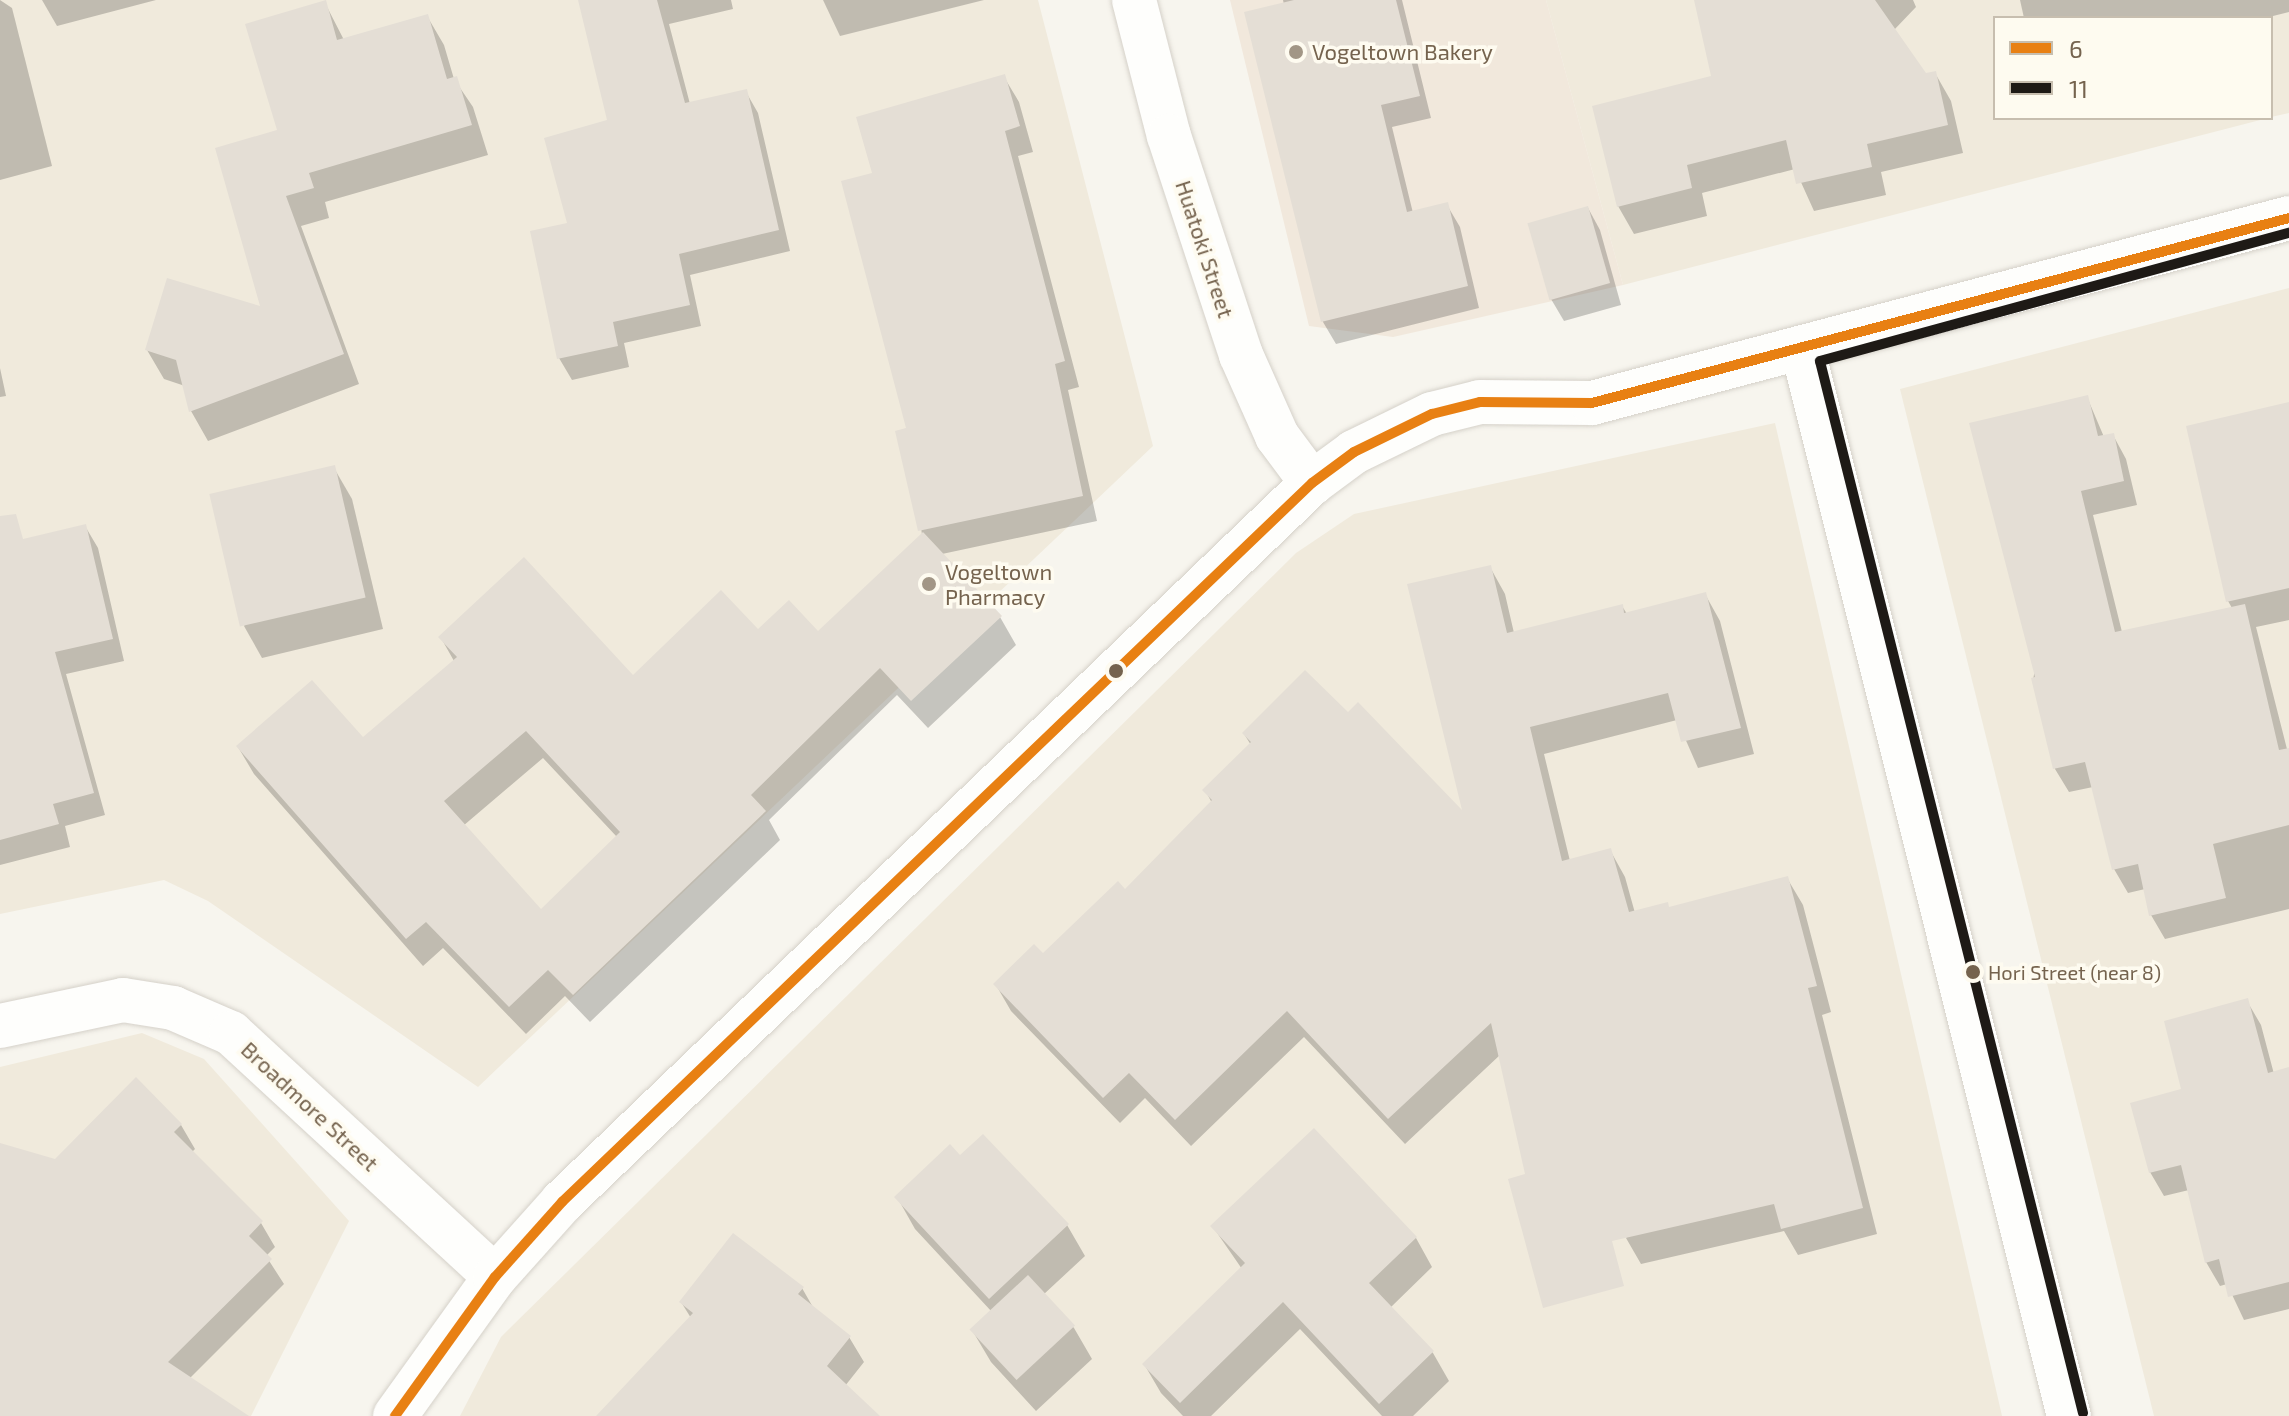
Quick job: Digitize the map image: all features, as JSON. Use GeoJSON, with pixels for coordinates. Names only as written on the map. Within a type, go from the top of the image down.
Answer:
{"type":"FeatureCollection","features":[{"type":"Feature","properties":{"kind":"main road","name":"Huatoki Street"},"geometry":{"type":"LineString","coordinates":[[1134,0],[1173,150],[1241,355],[1277,436],[1312,483]]}},
{"type":"Feature","properties":{"kind":"main road"},"geometry":{"type":"LineString","coordinates":[[395,1416],[495,1277],[562,1202],[1312,483],[1391,432],[1480,402],[1592,403],[1803,351],[2289,218]]}},
{"type":"Feature","properties":{"kind":"main road"},"geometry":{"type":"LineString","coordinates":[[1803,351],[2069,1416]]}},
{"type":"Feature","properties":{"kind":"main road","name":"Broadmore Street"},"geometry":{"type":"LineString","coordinates":[[0,1026],[123,1000],[173,1008],[231,1033],[495,1277]]}},
{"type":"Feature","properties":{"kind":"shaded area"},"geometry":{"type":"Polygon","coordinates":[[[0,0],[1038,0],[1153,446],[478,1087],[208,901],[164,880],[0,914],[0,0]]]}},
{"type":"Feature","properties":{"kind":"shaded area"},"geometry":{"type":"Polygon","coordinates":[[[1230,0],[1546,0],[1623,285],[1393,337],[1309,326],[1230,0]]]}},
{"type":"Feature","properties":{"kind":"shaded area"},"geometry":{"type":"Polygon","coordinates":[[[1546,0],[2289,0],[2289,113],[2273,117],[2273,16],[1993,16],[1993,120],[2260,120],[1623,285],[1546,0]]]}},
{"type":"Feature","properties":{"kind":"shaded area"},"geometry":{"type":"Polygon","coordinates":[[[2289,288],[2289,1416],[2154,1416],[1900,389],[2289,288]]]}},
{"type":"Feature","properties":{"kind":"shaded area"},"geometry":{"type":"Polygon","coordinates":[[[1775,423],[2002,1416],[460,1416],[501,1337],[1296,553],[1354,514],[1775,423]]]}},
{"type":"Feature","properties":{"kind":"shaded area"},"geometry":{"type":"Polygon","coordinates":[[[142,1033],[204,1059],[349,1221],[251,1416],[0,1416],[0,1067],[142,1033]]]}},
{"type":"Feature","properties":{"kind":"building"},"geometry":{"type":"Polygon","coordinates":[[[326,0],[337,40],[428,14],[447,79],[457,76],[472,125],[309,173],[314,188],[286,196],[344,354],[189,412],[176,360],[145,350],[167,278],[260,306],[215,148],[277,130],[245,24],[326,0]]]}},
{"type":"Feature","properties":{"kind":"building"},"geometry":{"type":"Polygon","coordinates":[[[578,0],[657,0],[685,103],[747,89],[779,230],[679,254],[690,305],[613,322],[618,346],[557,359],[530,231],[567,223],[544,138],[607,120],[578,0]]]}},
{"type":"Feature","properties":{"kind":"building"},"geometry":{"type":"Polygon","coordinates":[[[1294,0],[1396,0],[1420,96],[1381,105],[1407,212],[1448,202],[1468,286],[1321,322],[1244,12],[1294,0]]]}},
{"type":"Feature","properties":{"kind":"building"},"geometry":{"type":"Polygon","coordinates":[[[1694,0],[1875,0],[1926,73],[1936,71],[1948,125],[1867,144],[1872,167],[1796,184],[1786,140],[1687,165],[1692,188],[1617,207],[1592,106],[1711,76],[1694,0]]]}},
{"type":"Feature","properties":{"kind":"building"},"geometry":{"type":"Polygon","coordinates":[[[1005,74],[1020,126],[1005,131],[1065,361],[1055,364],[1083,496],[918,531],[895,431],[906,428],[841,181],[872,173],[856,117],[1005,74]]]}},
{"type":"Feature","properties":{"kind":"building"},"geometry":{"type":"Polygon","coordinates":[[[1588,206],[1610,283],[1549,300],[1527,223],[1588,206]]]}},
{"type":"Feature","properties":{"kind":"building"},"geometry":{"type":"Polygon","coordinates":[[[2088,395],[2098,436],[2114,433],[2124,481],[2081,491],[2115,632],[2245,604],[2279,750],[2289,748],[2289,825],[2213,844],[2226,898],[2149,916],[2138,864],[2112,870],[2085,762],[2053,769],[2031,678],[2035,677],[1969,423],[2088,395]]]}},
{"type":"Feature","properties":{"kind":"building"},"geometry":{"type":"Polygon","coordinates":[[[2289,402],[2289,588],[2226,602],[2186,426],[2289,402]]]}},
{"type":"Feature","properties":{"kind":"building"},"geometry":{"type":"Polygon","coordinates":[[[335,465],[366,598],[240,627],[209,494],[335,465]]]}},
{"type":"Feature","properties":{"kind":"building"},"geometry":{"type":"Polygon","coordinates":[[[16,514],[23,539],[86,524],[113,639],[55,652],[94,793],[53,804],[59,824],[0,840],[0,516],[16,514]]]}},
{"type":"Feature","properties":{"kind":"building"},"geometry":{"type":"Polygon","coordinates":[[[923,532],[1002,616],[911,701],[880,668],[751,795],[766,811],[573,995],[548,970],[509,1007],[426,922],[406,939],[236,746],[312,680],[363,737],[457,657],[438,637],[524,557],[633,675],[721,590],[758,629],[789,600],[818,631],[923,532]],[[526,731],[444,801],[541,909],[620,832],[526,731]]]}},
{"type":"Feature","properties":{"kind":"building"},"geometry":{"type":"Polygon","coordinates":[[[1491,565],[1507,633],[1623,604],[1624,613],[1706,592],[1741,728],[1681,742],[1668,693],[1530,727],[1562,861],[1611,848],[1629,912],[1668,902],[1669,907],[1788,876],[1817,986],[1808,988],[1863,1208],[1781,1229],[1774,1204],[1612,1241],[1624,1286],[1543,1308],[1508,1179],[1525,1174],[1491,1023],[1388,1119],[1287,1011],[1175,1120],[1129,1073],[1103,1098],[993,984],[1034,944],[1043,953],[1118,881],[1125,889],[1212,800],[1202,790],[1251,742],[1242,733],[1305,670],[1348,712],[1358,702],[1462,810],[1407,584],[1491,565]]]}},
{"type":"Feature","properties":{"kind":"building"},"geometry":{"type":"Polygon","coordinates":[[[2248,998],[2268,1073],[2289,1067],[2289,1282],[2228,1297],[2219,1259],[2205,1263],[2181,1165],[2149,1173],[2130,1103],[2181,1089],[2164,1021],[2248,998]]]}},
{"type":"Feature","properties":{"kind":"building"},"geometry":{"type":"Polygon","coordinates":[[[136,1077],[182,1124],[174,1132],[263,1221],[249,1236],[272,1259],[168,1362],[249,1416],[0,1416],[0,1143],[55,1159],[136,1077]]]}},
{"type":"Feature","properties":{"kind":"building"},"geometry":{"type":"Polygon","coordinates":[[[1314,1128],[1417,1237],[1369,1283],[1434,1351],[1379,1404],[1283,1302],[1180,1403],[1142,1364],[1245,1263],[1210,1226],[1314,1128]]]}},
{"type":"Feature","properties":{"kind":"building"},"geometry":{"type":"Polygon","coordinates":[[[983,1134],[1069,1224],[989,1299],[894,1197],[950,1144],[960,1155],[983,1134]]]}},
{"type":"Feature","properties":{"kind":"building"},"geometry":{"type":"Polygon","coordinates":[[[733,1233],[804,1287],[798,1294],[851,1336],[827,1366],[880,1416],[596,1416],[693,1313],[679,1302],[733,1233]]]}},
{"type":"Feature","properties":{"kind":"building"},"geometry":{"type":"Polygon","coordinates":[[[1028,1275],[1075,1325],[1017,1380],[969,1330],[1028,1275]]]}},
{"type":"Feature","properties":{"kind":"transit line","name":"6"},"geometry":{"type":"LineString","coordinates":[[395,1416],[495,1277],[562,1202],[1312,483],[1354,452],[1432,414],[1480,402],[1592,403],[2289,218]]}},
{"type":"Feature","properties":{"kind":"transit line","name":"11"},"geometry":{"type":"LineString","coordinates":[[2083,1413],[1820,361],[2289,233]]}},
{"type":"Feature","properties":{"kind":"place","name":"Vogeltown Bakery"},"geometry":{"type":"Point","coordinates":[1296,52]}},
{"type":"Feature","properties":{"kind":"place","name":"Vogeltown Pharmacy"},"geometry":{"type":"Point","coordinates":[929,584]}},
{"type":"Feature","properties":{"kind":"place","name":"Hori Street (near 8)"},"geometry":{"type":"Point","coordinates":[1973,972]}}]}
